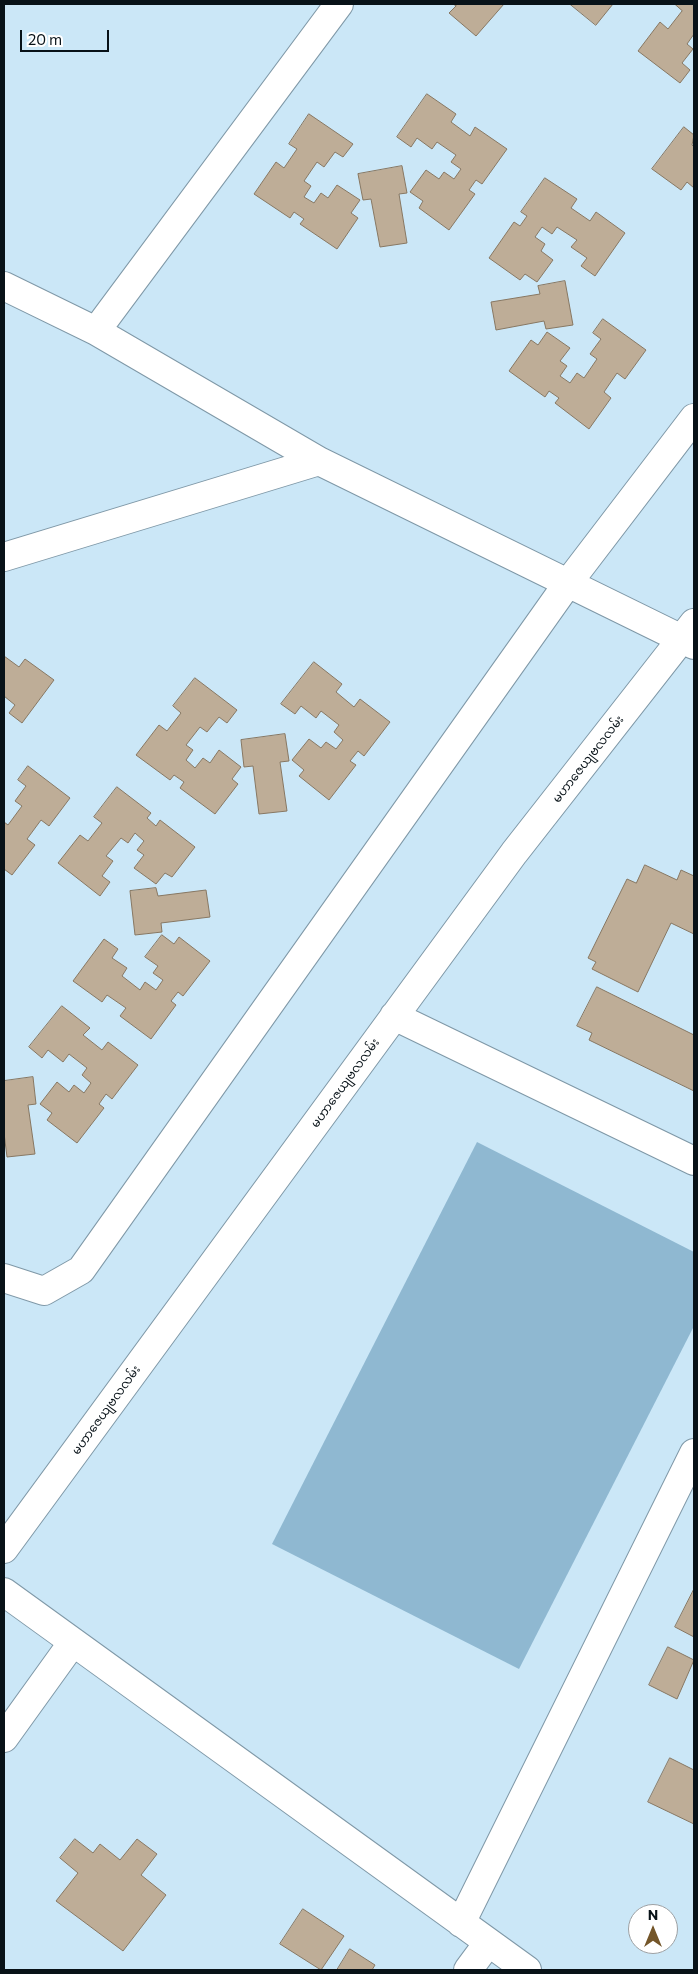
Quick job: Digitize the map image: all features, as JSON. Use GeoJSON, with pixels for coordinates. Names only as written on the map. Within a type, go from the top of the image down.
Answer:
{"type":"FeatureCollection","features":[{"type":"Feature","properties":{"kind":"street"},"geometry":{"type":"LineString","coordinates":[[96,331],[339,4]]}},
{"type":"Feature","properties":{"kind":"street"},"geometry":{"type":"LineString","coordinates":[[4,286],[96,331],[319,461],[568,583],[690,635]]}},
{"type":"Feature","properties":{"kind":"street"},"geometry":{"type":"LineString","coordinates":[[4,1278],[44,1291],[81,1270],[568,583],[694,418]]}},
{"type":"Feature","properties":{"kind":"street"},"geometry":{"type":"LineString","coordinates":[[4,557],[319,461]]}},
{"type":"Feature","properties":{"kind":"street","name":"မဟာဇေယျဗလလမ်း"},"geometry":{"type":"LineString","coordinates":[[4,1549],[520,845],[690,635]]}},
{"type":"Feature","properties":{"kind":"street"},"geometry":{"type":"LineString","coordinates":[[394,1016],[694,1161]]}},
{"type":"Feature","properties":{"kind":"street"},"geometry":{"type":"LineString","coordinates":[[461,1923],[694,1453]]}},
{"type":"Feature","properties":{"kind":"street"},"geometry":{"type":"LineString","coordinates":[[4,1592],[527,1970]]}},
{"type":"Feature","properties":{"kind":"street"},"geometry":{"type":"LineString","coordinates":[[4,1738],[73,1642]]}},
{"type":"Feature","properties":{"kind":"street"},"geometry":{"type":"LineString","coordinates":[[468,1970],[488,1942]]}},
{"type":"Feature","properties":{"kind":"shaded area"},"geometry":{"type":"Polygon","coordinates":[[[477,1142],[694,1252],[694,1326],[519,1669],[272,1544],[477,1142]]]}},
{"type":"Feature","properties":{"kind":"building"},"geometry":{"type":"Polygon","coordinates":[[[453,4],[504,4],[476,36],[449,13],[456,6],[453,4]]]}},
{"type":"Feature","properties":{"kind":"building"},"geometry":{"type":"Polygon","coordinates":[[[570,4],[613,4],[596,25],[570,4]]]}},
{"type":"Feature","properties":{"kind":"building"},"geometry":{"type":"Polygon","coordinates":[[[675,4],[694,4],[694,34],[687,44],[693,49],[682,63],[690,70],[680,83],[638,51],[660,22],[668,29],[682,11],[675,4]]]}},
{"type":"Feature","properties":{"kind":"building"},"geometry":{"type":"Polygon","coordinates":[[[427,94],[456,114],[451,122],[470,136],[475,127],[507,149],[482,184],[476,180],[469,190],[475,194],[449,230],[419,208],[423,201],[410,192],[426,170],[439,179],[444,172],[454,179],[461,169],[451,162],[456,155],[437,142],[432,149],[417,138],[411,147],[397,137],[427,94]]]}},
{"type":"Feature","properties":{"kind":"building"},"geometry":{"type":"Polygon","coordinates":[[[309,114],[353,144],[343,157],[335,152],[324,167],[317,162],[304,181],[311,186],[304,197],[314,203],[321,193],[328,198],[337,185],[360,200],[351,213],[358,218],[337,249],[300,224],[304,219],[294,212],[290,218],[254,194],[276,162],[284,168],[297,149],[289,144],[309,114]]]}},
{"type":"Feature","properties":{"kind":"building"},"geometry":{"type":"Polygon","coordinates":[[[684,127],[694,135],[692,145],[694,147],[694,188],[687,182],[681,190],[652,169],[684,127]]]}},
{"type":"Feature","properties":{"kind":"building"},"geometry":{"type":"Polygon","coordinates":[[[402,166],[407,193],[399,194],[407,243],[380,247],[371,199],[363,200],[358,174],[402,166]]]}},
{"type":"Feature","properties":{"kind":"building"},"geometry":{"type":"Polygon","coordinates":[[[545,178],[577,199],[571,208],[590,221],[596,212],[625,233],[595,276],[581,266],[587,258],[571,247],[577,240],[557,227],[552,234],[542,227],[535,237],[545,244],[541,251],[553,260],[537,282],[525,274],[520,280],[489,258],[514,222],[520,226],[527,216],[521,212],[545,178]]]}},
{"type":"Feature","properties":{"kind":"building"},"geometry":{"type":"Polygon","coordinates":[[[565,281],[573,325],[546,329],[544,321],[496,330],[491,302],[540,294],[538,286],[565,281]]]}},
{"type":"Feature","properties":{"kind":"building"},"geometry":{"type":"Polygon","coordinates":[[[603,319],[646,350],[625,379],[617,373],[604,392],[611,398],[589,429],[555,403],[559,398],[549,391],[545,397],[509,371],[531,340],[538,345],[547,332],[570,348],[560,361],[567,366],[560,376],[570,383],[577,373],[584,378],[597,359],[590,354],[601,339],[593,333],[603,319]]]}},
{"type":"Feature","properties":{"kind":"building"},"geometry":{"type":"Polygon","coordinates":[[[4,656],[19,667],[25,659],[54,680],[22,723],[9,713],[15,705],[4,696],[4,656]]]}},
{"type":"Feature","properties":{"kind":"building"},"geometry":{"type":"Polygon","coordinates":[[[314,662],[342,684],[336,692],[354,707],[360,699],[390,722],[364,756],[358,751],[350,761],[356,765],[329,800],[299,776],[304,770],[292,760],[309,739],[321,748],[326,742],[336,749],[343,740],[334,732],[339,725],[321,711],[316,718],[301,706],[295,714],[281,704],[314,662]]]}},
{"type":"Feature","properties":{"kind":"building"},"geometry":{"type":"Polygon","coordinates":[[[195,678],[237,710],[227,723],[219,717],[207,732],[200,727],[186,745],[193,750],[186,760],[195,768],[203,758],[210,763],[219,750],[241,767],[232,779],[238,784],[215,814],[180,788],[184,782],[174,775],[170,780],[136,755],[159,725],[167,731],[181,713],[173,706],[195,678]]]}},
{"type":"Feature","properties":{"kind":"building"},"geometry":{"type":"Polygon","coordinates":[[[285,734],[289,761],[280,762],[287,811],[259,814],[253,766],[244,767],[241,740],[285,734]]]}},
{"type":"Feature","properties":{"kind":"building"},"geometry":{"type":"Polygon","coordinates":[[[28,766],[70,798],[49,826],[41,820],[27,839],[35,845],[12,875],[4,869],[4,822],[8,825],[22,806],[15,801],[26,786],[18,780],[28,766]]]}},
{"type":"Feature","properties":{"kind":"building"},"geometry":{"type":"Polygon","coordinates":[[[117,787],[151,813],[147,818],[156,826],[160,820],[195,847],[172,877],[165,873],[156,884],[134,868],[144,855],[137,850],[144,841],[135,833],[128,843],[121,838],[106,856],[113,861],[102,876],[110,882],[100,896],[58,863],[80,835],[88,841],[102,823],[94,817],[117,787]]]}},
{"type":"Feature","properties":{"kind":"building"},"geometry":{"type":"Polygon","coordinates":[[[645,865],[677,880],[681,870],[694,876],[694,934],[671,923],[638,992],[592,969],[596,962],[588,958],[627,879],[636,883],[645,865]]]}},
{"type":"Feature","properties":{"kind":"building"},"geometry":{"type":"Polygon","coordinates":[[[156,888],[158,896],[206,890],[210,917],[161,923],[162,932],[135,935],[130,891],[156,888]]]}},
{"type":"Feature","properties":{"kind":"building"},"geometry":{"type":"Polygon","coordinates":[[[162,935],[174,944],[179,937],[210,961],[183,996],[178,992],[171,1001],[176,1005],[151,1039],[120,1016],[126,1008],[107,995],[102,1002],[73,981],[104,939],[118,949],[112,958],[127,968],[122,976],[140,990],[145,982],[156,990],[163,980],[153,973],[158,966],[145,957],[162,935]]]}},
{"type":"Feature","properties":{"kind":"building"},"geometry":{"type":"Polygon","coordinates":[[[597,987],[694,1035],[694,1091],[589,1040],[592,1033],[577,1026],[597,987]]]}},
{"type":"Feature","properties":{"kind":"building"},"geometry":{"type":"Polygon","coordinates":[[[62,1006],[90,1028],[83,1035],[102,1050],[108,1042],[138,1065],[112,1099],[106,1094],[99,1104],[104,1108],[77,1143],[47,1120],[52,1113],[40,1104],[57,1082],[69,1092],[74,1085],[84,1093],[91,1083],[82,1075],[87,1068],[69,1054],[63,1062],[48,1050],[42,1058],[29,1047],[62,1006]]]}},
{"type":"Feature","properties":{"kind":"building"},"geometry":{"type":"Polygon","coordinates":[[[33,1077],[36,1104],[28,1105],[35,1154],[7,1157],[4,1133],[4,1081],[33,1077]]]}},
{"type":"Feature","properties":{"kind":"building"},"geometry":{"type":"Polygon","coordinates":[[[694,1589],[694,1637],[675,1627],[694,1589]]]}},
{"type":"Feature","properties":{"kind":"building"},"geometry":{"type":"Polygon","coordinates":[[[668,1647],[694,1660],[677,1699],[649,1685],[668,1647]]]}},
{"type":"Feature","properties":{"kind":"building"},"geometry":{"type":"Polygon","coordinates":[[[670,1758],[694,1770],[694,1824],[648,1802],[670,1758]]]}},
{"type":"Feature","properties":{"kind":"building"},"geometry":{"type":"Polygon","coordinates":[[[75,1839],[93,1853],[100,1844],[120,1860],[137,1839],[157,1854],[141,1875],[166,1895],[123,1951],[56,1901],[78,1873],[60,1858],[75,1839]]]}},
{"type":"Feature","properties":{"kind":"building"},"geometry":{"type":"Polygon","coordinates":[[[303,1909],[344,1936],[321,1970],[280,1944],[303,1909]]]}},
{"type":"Feature","properties":{"kind":"building"},"geometry":{"type":"Polygon","coordinates":[[[350,1949],[375,1965],[372,1970],[337,1970],[350,1949]]]}}]}
